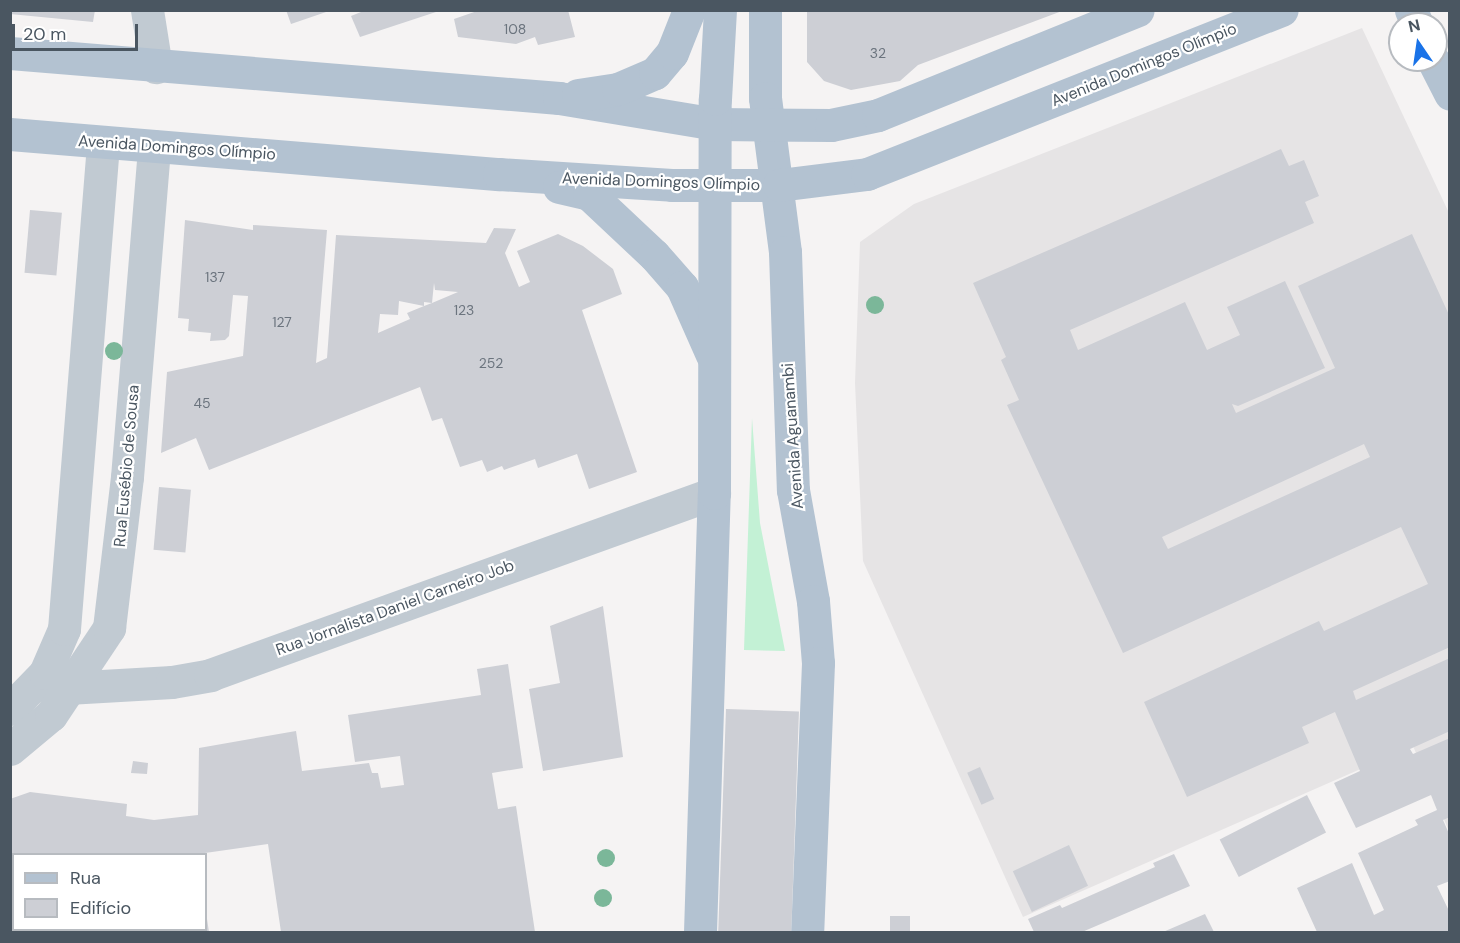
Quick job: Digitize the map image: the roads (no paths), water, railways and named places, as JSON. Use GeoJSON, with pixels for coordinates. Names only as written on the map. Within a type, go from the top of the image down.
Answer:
{"type":"FeatureCollection","features":[{"type":"Feature","properties":{"kind":"main road"},"geometry":{"type":"LineString","coordinates":[[559,98],[618,89],[655,73],[672,53],[689,10]]}},
{"type":"Feature","properties":{"kind":"main road"},"geometry":{"type":"LineString","coordinates":[[700,933],[717,366],[716,124],[720,10]]}},
{"type":"Feature","properties":{"kind":"main road","name":"Avenida Aguanambi"},"geometry":{"type":"LineString","coordinates":[[765,10],[765,98],[779,185],[794,490],[813,601],[818,663],[807,933]]}},
{"type":"Feature","properties":{"kind":"main road"},"geometry":{"type":"LineString","coordinates":[[10,53],[156,67],[559,98],[716,124],[770,126],[853,123],[1138,10]]}},
{"type":"Feature","properties":{"kind":"main road","name":"Avenida Domingos Olímpio"},"geometry":{"type":"LineString","coordinates":[[10,134],[499,174],[717,186],[779,185],[867,174],[1282,10]]}},
{"type":"Feature","properties":{"kind":"main road"},"geometry":{"type":"LineString","coordinates":[[1439,72],[1449,94]]}},
{"type":"Feature","properties":{"kind":"main road"},"geometry":{"type":"LineString","coordinates":[[499,174],[589,194],[638,239],[682,287],[717,366]]}},
{"type":"Feature","properties":{"kind":"street"},"geometry":{"type":"LineString","coordinates":[[147,10],[156,67]]}},
{"type":"Feature","properties":{"kind":"street"},"geometry":{"type":"LineString","coordinates":[[10,709],[45,673],[64,629],[103,143]]}},
{"type":"Feature","properties":{"kind":"street","name":"Rua Eusébio de Sousa"},"geometry":{"type":"LineString","coordinates":[[10,749],[51,715],[67,688],[110,628],[127,477],[154,146]]}},
{"type":"Feature","properties":{"kind":"street"},"geometry":{"type":"LineString","coordinates":[[77,477],[127,477]]}},
{"type":"Feature","properties":{"kind":"street","name":"Rua Jornalista Daniel Carneiro Job"},"geometry":{"type":"LineString","coordinates":[[67,688],[172,682],[210,675],[714,493]]}}]}
